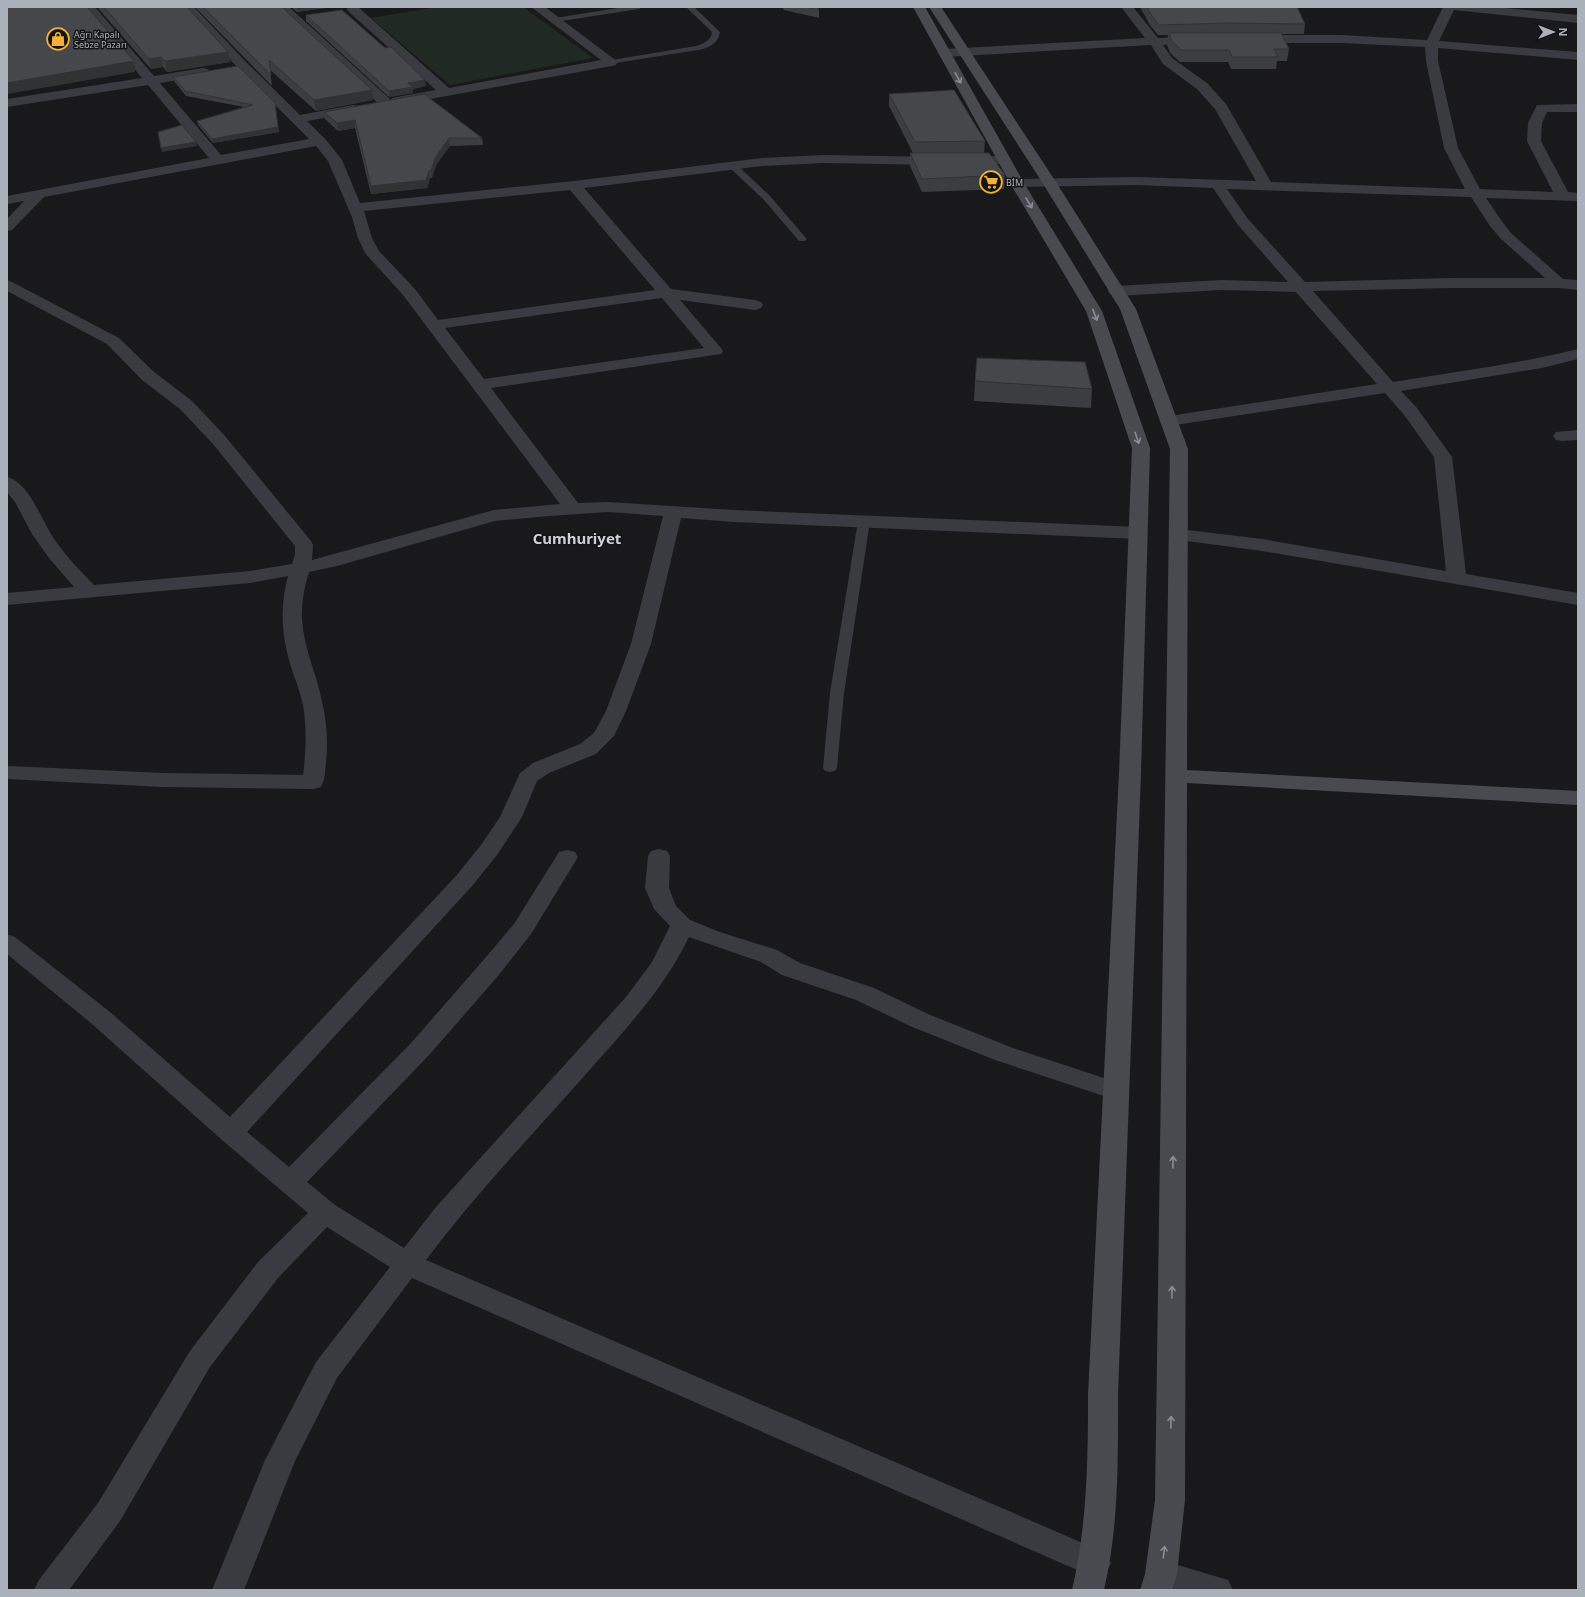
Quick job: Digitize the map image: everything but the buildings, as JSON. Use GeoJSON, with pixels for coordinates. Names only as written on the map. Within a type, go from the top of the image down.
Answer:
{"type":"FeatureCollection","features":[{"type":"Feature","properties":{"kind":"main road"},"geometry":{"type":"LineString","coordinates":[[918,7],[954,53],[1049,182],[1128,309],[1179,449],[1170,1500],[1159,1582]]}},
{"type":"Feature","properties":{"kind":"main road"},"geometry":{"type":"LineString","coordinates":[[935,7],[954,53],[1004,160],[1094,311],[1141,448],[1130,780],[1103,1395],[1103,1476],[1095,1563],[1088,1590]]}},
{"type":"Feature","properties":{"kind":"main road"},"geometry":{"type":"LineString","coordinates":[[1177,776],[1578,798]]}},
{"type":"Feature","properties":{"kind":"street"},"geometry":{"type":"LineString","coordinates":[[89,7],[218,160]]}},
{"type":"Feature","properties":{"kind":"street"},"geometry":{"type":"LineString","coordinates":[[187,7],[242,66],[319,140],[336,160],[365,238],[373,253],[409,292],[573,509]]}},
{"type":"Feature","properties":{"kind":"street"},"geometry":{"type":"LineString","coordinates":[[282,7],[386,103]]}},
{"type":"Feature","properties":{"kind":"street"},"geometry":{"type":"LineString","coordinates":[[537,7],[612,62]]}},
{"type":"Feature","properties":{"kind":"street"},"geometry":{"type":"LineString","coordinates":[[1127,7],[1154,41],[1161,54],[1167,61],[1202,86],[1221,107],[1266,186]]}},
{"type":"Feature","properties":{"kind":"street"},"geometry":{"type":"LineString","coordinates":[[1449,7],[1431,44],[1432,61],[1451,148],[1475,194],[1506,236],[1559,283]]}},
{"type":"Feature","properties":{"kind":"street"},"geometry":{"type":"LineString","coordinates":[[1458,7],[1578,18]]}},
{"type":"Feature","properties":{"kind":"street"},"geometry":{"type":"LineString","coordinates":[[338,11],[360,8],[446,92]]}},
{"type":"Feature","properties":{"kind":"street"},"geometry":{"type":"LineString","coordinates":[[293,18],[308,16]]}},
{"type":"Feature","properties":{"kind":"street"},"geometry":{"type":"LineString","coordinates":[[954,53],[1212,39]]}},
{"type":"Feature","properties":{"kind":"street"},"geometry":{"type":"LineString","coordinates":[[1242,39],[1341,39],[1431,44],[1578,56]]}},
{"type":"Feature","properties":{"kind":"street"},"geometry":{"type":"LineString","coordinates":[[298,119],[612,62]]}},
{"type":"Feature","properties":{"kind":"street"},"geometry":{"type":"LineString","coordinates":[[227,68],[242,66]]}},
{"type":"Feature","properties":{"kind":"street"},"geometry":{"type":"LineString","coordinates":[[7,103],[212,70]]}},
{"type":"Feature","properties":{"kind":"street"},"geometry":{"type":"LineString","coordinates":[[1563,197],[1534,141],[1535,123],[1542,108],[1578,108]]}},
{"type":"Feature","properties":{"kind":"street"},"geometry":{"type":"LineString","coordinates":[[7,200],[319,140]]}},
{"type":"Feature","properties":{"kind":"street"},"geometry":{"type":"LineString","coordinates":[[355,208],[574,185],[732,165],[823,159],[940,161],[1004,160]]}},
{"type":"Feature","properties":{"kind":"street"},"geometry":{"type":"LineString","coordinates":[[1017,183],[1136,181],[1578,197]]}},
{"type":"Feature","properties":{"kind":"street"},"geometry":{"type":"LineString","coordinates":[[1217,184],[1243,222],[1411,412],[1443,457],[1457,578]]}},
{"type":"Feature","properties":{"kind":"street"},"geometry":{"type":"LineString","coordinates":[[480,385],[715,351],[574,185]]}},
{"type":"Feature","properties":{"kind":"street"},"geometry":{"type":"LineString","coordinates":[[7,227],[40,194]]}},
{"type":"Feature","properties":{"kind":"street"},"geometry":{"type":"LineString","coordinates":[[1116,290],[1221,285],[1302,287],[1443,283],[1559,283],[1578,285]]}},
{"type":"Feature","properties":{"kind":"street"},"geometry":{"type":"LineString","coordinates":[[7,285],[113,341],[148,376],[186,406],[219,440],[276,512],[298,536],[304,545],[304,554],[295,587],[292,605],[292,621],[297,652],[313,705],[316,729],[316,755],[313,782],[163,780],[8,773]]}},
{"type":"Feature","properties":{"kind":"street"},"geometry":{"type":"LineString","coordinates":[[435,326],[666,293],[754,305]]}},
{"type":"Feature","properties":{"kind":"street"},"geometry":{"type":"LineString","coordinates":[[1169,421],[1390,388],[1542,363],[1578,354]]}},
{"type":"Feature","properties":{"kind":"street"},"geometry":{"type":"LineString","coordinates":[[7,482],[22,499],[49,546],[90,592]]}},
{"type":"Feature","properties":{"kind":"street"},"geometry":{"type":"LineString","coordinates":[[7,599],[250,577],[330,562],[494,516],[573,509],[608,507],[673,512],[1138,533]]}},
{"type":"Feature","properties":{"kind":"street"},"geometry":{"type":"LineString","coordinates":[[231,1134],[464,880],[489,850],[511,817],[528,778],[541,768],[588,749],[603,736],[616,711],[641,644],[673,512]]}},
{"type":"Feature","properties":{"kind":"street"},"geometry":{"type":"LineString","coordinates":[[1179,535],[1262,545],[1578,599]]}},
{"type":"Feature","properties":{"kind":"street"},"geometry":{"type":"LineString","coordinates":[[659,856],[657,888],[666,909],[682,925],[712,937],[769,956],[791,969],[866,994],[919,1020],[1004,1054],[1116,1092]]}},
{"type":"Feature","properties":{"kind":"street"},"geometry":{"type":"LineString","coordinates":[[290,1183],[421,1048],[489,970],[523,929],[567,857]]}},
{"type":"Feature","properties":{"kind":"street"},"geometry":{"type":"LineString","coordinates":[[228,1590],[280,1460],[326,1370],[446,1214],[635,1003],[659,971],[675,943],[682,925]]}},
{"type":"Feature","properties":{"kind":"street"},"geometry":{"type":"LineString","coordinates":[[7,942],[101,1018],[231,1134],[325,1212],[407,1264],[1095,1563]]}},
{"type":"Feature","properties":{"kind":"street"},"geometry":{"type":"LineString","coordinates":[[50,1590],[109,1512],[200,1359],[268,1270],[325,1212]]}},
{"type":"Feature","properties":{"kind":"street"},"geometry":{"type":"LineString","coordinates":[[1159,1582],[1217,1590]]}},
{"type":"Feature","properties":{"kind":"lane"},"geometry":{"type":"LineString","coordinates":[[555,20],[639,7]]}},
{"type":"Feature","properties":{"kind":"lane"},"geometry":{"type":"LineString","coordinates":[[612,62],[698,48],[709,44],[715,38],[716,32],[690,7]]}},
{"type":"Feature","properties":{"kind":"lane"},"geometry":{"type":"LineString","coordinates":[[732,165],[767,198],[802,239]]}},
{"type":"Feature","properties":{"kind":"lane"},"geometry":{"type":"LineString","coordinates":[[830,768],[837,693],[864,521]]}},
{"type":"Feature","properties":{"kind":"shaded area"},"geometry":{"type":"Polygon","coordinates":[[[437,7],[523,7],[593,58],[450,85],[371,18],[437,7]]]}},
{"type":"Feature","properties":{"kind":"place","name":"Ağrı Kapalı Sebze Pazarı"},"geometry":{"type":"Point","coordinates":[58,39]}},
{"type":"Feature","properties":{"kind":"place","name":"BİM"},"geometry":{"type":"Point","coordinates":[991,182]}},
{"type":"Feature","properties":{"kind":"district","name":"Cumhuriyet"},"geometry":{"type":"Point","coordinates":[577,538]}}]}
